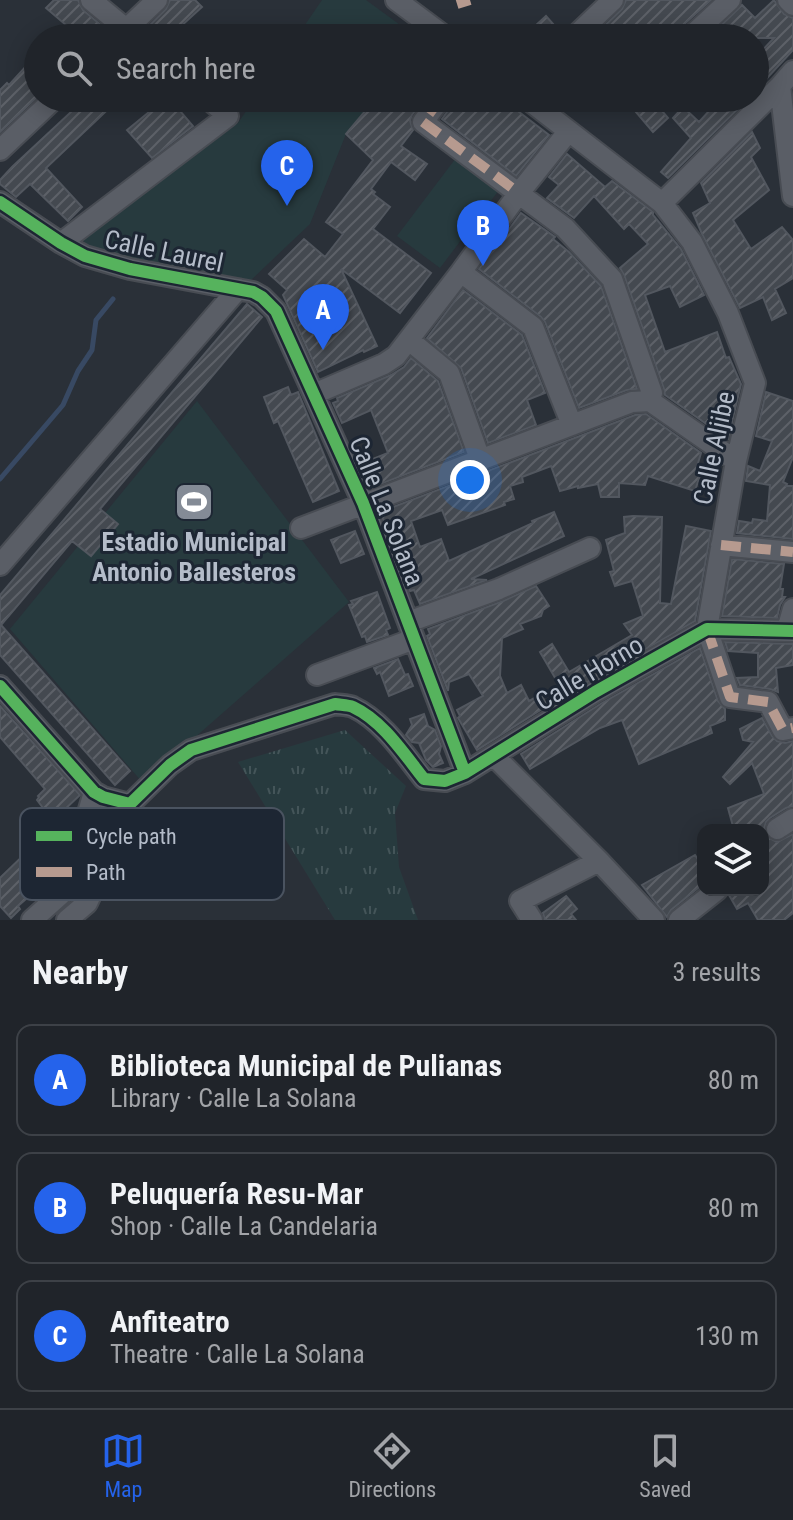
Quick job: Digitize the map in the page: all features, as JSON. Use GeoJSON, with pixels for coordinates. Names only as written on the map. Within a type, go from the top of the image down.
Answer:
{"type":"FeatureCollection","features":[{"type":"Feature","properties":{"kind":"street"},"geometry":{"type":"LineString","coordinates":[[91,0],[116,24]]}},
{"type":"Feature","properties":{"kind":"street"},"geometry":{"type":"LineString","coordinates":[[136,24],[157,0]]}},
{"type":"Feature","properties":{"kind":"street"},"geometry":{"type":"LineString","coordinates":[[396,0],[428,24]]}},
{"type":"Feature","properties":{"kind":"street"},"geometry":{"type":"LineString","coordinates":[[588,24],[613,0]]}},
{"type":"Feature","properties":{"kind":"street"},"geometry":{"type":"LineString","coordinates":[[704,24],[730,0]]}},
{"type":"Feature","properties":{"kind":"street"},"geometry":{"type":"LineString","coordinates":[[788,0],[793,5]]}},
{"type":"Feature","properties":{"kind":"street"},"geometry":{"type":"LineString","coordinates":[[786,78],[793,196]]}},
{"type":"Feature","properties":{"kind":"street"},"geometry":{"type":"LineString","coordinates":[[769,95],[786,78]]}},
{"type":"Feature","properties":{"kind":"street"},"geometry":{"type":"LineString","coordinates":[[0,150],[40,112]]}},
{"type":"Feature","properties":{"kind":"street"},"geometry":{"type":"LineString","coordinates":[[61,243],[228,116],[223,112]]}},
{"type":"Feature","properties":{"kind":"street"},"geometry":{"type":"LineString","coordinates":[[430,112],[423,122],[565,228],[612,279],[652,393],[650,401]]}},
{"type":"Feature","properties":{"kind":"street","name":"Calle Aljibe"},"geometry":{"type":"LineString","coordinates":[[543,112],[662,203],[692,242],[728,313],[755,383],[736,461],[707,629]]}},
{"type":"Feature","properties":{"kind":"street"},"geometry":{"type":"LineString","coordinates":[[662,203],[752,112]]}},
{"type":"Feature","properties":{"kind":"street"},"geometry":{"type":"LineString","coordinates":[[314,394],[396,356],[568,132]]}},
{"type":"Feature","properties":{"kind":"street","name":"Calle Laurel"},"geometry":{"type":"LineString","coordinates":[[0,202],[61,243],[104,263],[238,289]]}},
{"type":"Feature","properties":{"kind":"street"},"geometry":{"type":"LineString","coordinates":[[461,272],[533,327],[572,425]]}},
{"type":"Feature","properties":{"kind":"street"},"geometry":{"type":"LineString","coordinates":[[0,565],[238,289]]}},
{"type":"Feature","properties":{"kind":"street","name":"Calle La Solana"},"geometry":{"type":"LineString","coordinates":[[238,289],[262,297],[276,311],[363,503],[465,773]]}},
{"type":"Feature","properties":{"kind":"street"},"geometry":{"type":"LineString","coordinates":[[409,340],[449,373],[480,459]]}},
{"type":"Feature","properties":{"kind":"street"},"geometry":{"type":"LineString","coordinates":[[301,528],[632,402],[650,401],[736,461]]}},
{"type":"Feature","properties":{"kind":"street"},"geometry":{"type":"LineString","coordinates":[[721,545],[793,552]]}},
{"type":"Feature","properties":{"kind":"street"},"geometry":{"type":"LineString","coordinates":[[317,675],[590,548]]}},
{"type":"Feature","properties":{"kind":"street"},"geometry":{"type":"LineString","coordinates":[[793,609],[790,631],[707,629],[730,697],[768,702],[783,730],[793,728]]}},
{"type":"Feature","properties":{"kind":"street","name":"Calle Horno"},"geometry":{"type":"LineString","coordinates":[[465,773],[595,692],[707,629]]}},
{"type":"Feature","properties":{"kind":"street"},"geometry":{"type":"LineString","coordinates":[[0,686],[94,792],[130,804]]}},
{"type":"Feature","properties":{"kind":"street"},"geometry":{"type":"LineString","coordinates":[[127,808],[170,765],[191,750],[335,704],[351,706],[369,717],[424,779],[445,781],[465,773]]}},
{"type":"Feature","properties":{"kind":"street"},"geometry":{"type":"LineString","coordinates":[[494,756],[654,920]]}},
{"type":"Feature","properties":{"kind":"street"},"geometry":{"type":"LineString","coordinates":[[89,808],[94,792]]}},
{"type":"Feature","properties":{"kind":"street"},"geometry":{"type":"LineString","coordinates":[[532,920],[520,901],[599,861]]}},
{"type":"Feature","properties":{"kind":"street"},"geometry":{"type":"LineString","coordinates":[[679,920],[709,896]]}},
{"type":"Feature","properties":{"kind":"street"},"geometry":{"type":"LineString","coordinates":[[32,920],[54,900]]}},
{"type":"Feature","properties":{"kind":"street"},"geometry":{"type":"LineString","coordinates":[[67,920],[88,900]]}},
{"type":"Feature","properties":{"kind":"green space"},"geometry":{"type":"Polygon","coordinates":[[[322,0],[366,0],[399,24],[306,24],[322,0]]]}},
{"type":"Feature","properties":{"kind":"green space"},"geometry":{"type":"Polygon","coordinates":[[[245,112],[364,112],[346,134],[310,224],[251,280],[106,253],[84,243],[84,239],[238,123],[245,112]]]}},
{"type":"Feature","properties":{"kind":"green space"},"geometry":{"type":"Polygon","coordinates":[[[456,158],[499,190],[440,268],[397,236],[456,158]]]}},
{"type":"Feature","properties":{"kind":"green space","name":"Estadio Municipal Antonio Ballesteros"},"geometry":{"type":"Polygon","coordinates":[[[197,401],[349,602],[143,783],[10,629],[197,401]]]}},
{"type":"Feature","properties":{"kind":"green space"},"geometry":{"type":"Polygon","coordinates":[[[345,730],[406,786],[395,813],[399,867],[418,920],[335,920],[284,837],[284,808],[266,808],[238,762],[345,730]]]}},
{"type":"Feature","properties":{"kind":"building"},"geometry":{"type":"Polygon","coordinates":[[[54,0],[78,0],[83,10],[100,24],[65,24],[46,8],[54,0]]]}},
{"type":"Feature","properties":{"kind":"building"},"geometry":{"type":"Polygon","coordinates":[[[170,0],[195,0],[202,7],[183,24],[151,24],[166,9],[170,0]]]}},
{"type":"Feature","properties":{"kind":"building"},"geometry":{"type":"Polygon","coordinates":[[[626,0],[711,0],[684,24],[606,24],[622,9],[626,0]]]}},
{"type":"Feature","properties":{"kind":"building"},"geometry":{"type":"Polygon","coordinates":[[[774,0],[784,14],[793,18],[793,50],[769,76],[769,43],[774,38],[769,38],[769,24],[722,24],[742,5],[755,18],[774,0]]]}},
{"type":"Feature","properties":{"kind":"building"},"geometry":{"type":"Polygon","coordinates":[[[546,16],[553,24],[537,24],[546,16]]]}},
{"type":"Feature","properties":{"kind":"building"},"geometry":{"type":"Polygon","coordinates":[[[24,68],[24,109],[0,132],[0,90],[7,83],[9,85],[24,68]]]}},
{"type":"Feature","properties":{"kind":"building"},"geometry":{"type":"Polygon","coordinates":[[[71,112],[105,112],[46,168],[82,207],[68,221],[30,184],[16,197],[0,184],[12,167],[71,112]]]}},
{"type":"Feature","properties":{"kind":"building"},"geometry":{"type":"Polygon","coordinates":[[[149,112],[181,112],[193,126],[152,158],[127,130],[149,112]]]}},
{"type":"Feature","properties":{"kind":"building"},"geometry":{"type":"Polygon","coordinates":[[[364,112],[414,112],[410,121],[413,130],[401,146],[427,164],[415,180],[391,162],[371,189],[390,207],[373,229],[431,273],[400,313],[341,269],[377,346],[318,372],[283,295],[287,290],[269,274],[304,239],[325,257],[343,234],[326,222],[373,160],[346,134],[364,112]]]}},
{"type":"Feature","properties":{"kind":"building"},"geometry":{"type":"Polygon","coordinates":[[[447,112],[519,112],[549,135],[516,176],[442,119],[447,112]]]}},
{"type":"Feature","properties":{"kind":"building"},"geometry":{"type":"Polygon","coordinates":[[[636,112],[663,112],[668,118],[653,132],[636,112]]]}},
{"type":"Feature","properties":{"kind":"building"},"geometry":{"type":"Polygon","coordinates":[[[678,112],[688,112],[699,122],[708,112],[735,112],[668,178],[661,172],[691,138],[673,118],[678,112]]]}},
{"type":"Feature","properties":{"kind":"building"},"geometry":{"type":"Polygon","coordinates":[[[752,132],[760,148],[751,157],[769,190],[733,220],[751,249],[782,227],[793,240],[793,278],[775,289],[786,313],[772,320],[763,297],[740,308],[693,213],[710,203],[701,183],[752,132]]]}},
{"type":"Feature","properties":{"kind":"building"},"geometry":{"type":"Polygon","coordinates":[[[567,154],[605,187],[612,181],[653,212],[681,249],[704,295],[680,307],[670,286],[645,295],[665,352],[717,332],[726,358],[729,357],[741,384],[728,439],[665,395],[620,268],[648,244],[629,224],[624,229],[594,196],[574,218],[547,198],[559,185],[549,177],[567,154]]]}},
{"type":"Feature","properties":{"kind":"building"},"geometry":{"type":"Polygon","coordinates":[[[521,213],[555,237],[553,239],[601,286],[637,389],[579,408],[545,322],[479,269],[521,213]]]}},
{"type":"Feature","properties":{"kind":"building"},"geometry":{"type":"Polygon","coordinates":[[[463,290],[522,335],[545,393],[527,400],[536,425],[488,443],[461,368],[427,338],[463,290]]]}},
{"type":"Feature","properties":{"kind":"building"},"geometry":{"type":"Polygon","coordinates":[[[247,304],[262,317],[100,509],[118,524],[91,556],[72,541],[1,625],[130,771],[115,785],[0,655],[0,595],[247,304]]]}},
{"type":"Feature","properties":{"kind":"building"},"geometry":{"type":"Polygon","coordinates":[[[411,358],[438,381],[464,452],[370,488],[360,464],[388,453],[371,410],[342,423],[333,403],[338,401],[337,398],[391,375],[411,358]]]}},
{"type":"Feature","properties":{"kind":"building"},"geometry":{"type":"Polygon","coordinates":[[[288,387],[291,395],[298,392],[339,491],[313,502],[278,421],[274,423],[264,397],[288,387]]]}},
{"type":"Feature","properties":{"kind":"building"},"geometry":{"type":"Polygon","coordinates":[[[766,392],[793,401],[793,457],[783,482],[786,486],[793,486],[793,539],[737,533],[739,521],[767,521],[770,485],[746,481],[748,466],[760,471],[772,441],[756,436],[766,392]]]}},
{"type":"Feature","properties":{"kind":"building"},"geometry":{"type":"Polygon","coordinates":[[[646,414],[701,453],[696,470],[701,472],[695,491],[648,476],[645,485],[619,483],[619,497],[601,497],[598,484],[560,491],[551,466],[522,477],[523,482],[510,486],[514,499],[504,502],[505,505],[448,525],[442,510],[411,521],[420,547],[441,539],[449,561],[554,512],[564,536],[471,579],[487,580],[420,604],[414,590],[410,591],[380,512],[635,415],[646,414]]]}},
{"type":"Feature","properties":{"kind":"building"},"geometry":{"type":"Polygon","coordinates":[[[624,517],[662,517],[660,603],[671,604],[686,526],[711,531],[695,621],[577,688],[570,676],[558,683],[540,652],[552,644],[569,672],[632,635],[624,624],[643,616],[632,581],[615,586],[606,540],[625,533],[624,517]]]}},
{"type":"Feature","properties":{"kind":"building"},"geometry":{"type":"Polygon","coordinates":[[[355,531],[364,554],[341,563],[331,540],[355,531]]]}},
{"type":"Feature","properties":{"kind":"building"},"geometry":{"type":"Polygon","coordinates":[[[732,559],[784,564],[780,589],[783,589],[782,597],[785,597],[777,618],[722,616],[732,559]]]}},
{"type":"Feature","properties":{"kind":"building"},"geometry":{"type":"Polygon","coordinates":[[[536,586],[549,606],[541,616],[520,624],[523,629],[502,638],[500,676],[507,693],[521,685],[529,701],[541,694],[547,706],[477,750],[458,718],[457,710],[483,696],[469,674],[449,682],[448,691],[427,636],[430,634],[428,629],[536,586]]]}},
{"type":"Feature","properties":{"kind":"building"},"geometry":{"type":"Polygon","coordinates":[[[377,592],[390,628],[386,630],[388,635],[367,642],[349,605],[353,604],[351,601],[377,592]]]}},
{"type":"Feature","properties":{"kind":"building"},"geometry":{"type":"Polygon","coordinates":[[[725,642],[793,644],[793,665],[776,668],[778,692],[740,685],[737,678],[758,677],[758,653],[728,651],[725,642]]]}},
{"type":"Feature","properties":{"kind":"building"},"geometry":{"type":"Polygon","coordinates":[[[700,648],[718,701],[725,709],[725,720],[710,726],[712,733],[639,764],[622,720],[600,728],[530,769],[521,754],[602,703],[700,648]]]}},
{"type":"Feature","properties":{"kind":"building"},"geometry":{"type":"Polygon","coordinates":[[[398,659],[413,686],[389,696],[380,672],[377,674],[374,668],[398,659]]]}},
{"type":"Feature","properties":{"kind":"building"},"geometry":{"type":"Polygon","coordinates":[[[0,706],[80,795],[66,808],[43,808],[37,800],[45,789],[0,737],[0,706]]]}},
{"type":"Feature","properties":{"kind":"building"},"geometry":{"type":"Polygon","coordinates":[[[424,714],[441,746],[439,754],[443,763],[433,767],[426,760],[419,743],[412,742],[406,735],[412,725],[410,719],[424,714]]]}},
{"type":"Feature","properties":{"kind":"building"},"geometry":{"type":"Polygon","coordinates":[[[762,718],[777,741],[793,741],[793,806],[770,818],[765,824],[732,824],[728,808],[764,794],[752,763],[730,784],[723,777],[753,742],[743,740],[740,729],[762,718]]]}},
{"type":"Feature","properties":{"kind":"building"},"geometry":{"type":"Polygon","coordinates":[[[793,834],[793,913],[784,920],[758,920],[748,903],[737,909],[730,896],[769,896],[769,838],[777,842],[793,834]]]}},
{"type":"Feature","properties":{"kind":"building"},"geometry":{"type":"Polygon","coordinates":[[[695,855],[697,858],[697,889],[667,917],[642,885],[695,855]]]}},
{"type":"Feature","properties":{"kind":"building"},"geometry":{"type":"Polygon","coordinates":[[[20,859],[20,900],[25,900],[11,918],[0,906],[0,878],[20,859]]]}},
{"type":"Feature","properties":{"kind":"building"},"geometry":{"type":"Polygon","coordinates":[[[566,896],[577,909],[571,914],[576,920],[545,920],[543,913],[566,896]]]}},
{"type":"Feature","properties":{"kind":"waterway"},"geometry":{"type":"LineString","coordinates":[[0,479],[63,405],[78,371],[92,350],[96,320],[113,299]]}},
{"type":"Feature","properties":{"kind":"marked path"},"geometry":{"type":"LineString","coordinates":[[457,4],[470,0]]}},
{"type":"Feature","properties":{"kind":"marked path"},"geometry":{"type":"LineString","coordinates":[[430,112],[423,122],[519,193]]}},
{"type":"Feature","properties":{"kind":"marked path"},"geometry":{"type":"LineString","coordinates":[[721,545],[793,552]]}},
{"type":"Feature","properties":{"kind":"marked path"},"geometry":{"type":"LineString","coordinates":[[707,629],[730,697],[768,702],[783,730],[793,728]]}},
{"type":"Feature","properties":{"kind":"cycle path"},"geometry":{"type":"LineString","coordinates":[[0,202],[85,256],[130,269],[253,292],[276,311],[363,503],[465,773]]}},
{"type":"Feature","properties":{"kind":"cycle path"},"geometry":{"type":"LineString","coordinates":[[0,686],[94,792],[130,804],[170,765],[191,750],[335,704],[353,707],[374,721],[424,779],[445,781],[465,773],[595,692],[707,629],[793,631]]}},
{"type":"Feature","properties":{"kind":"place","name":"Anfiteatro"},"geometry":{"type":"Point","coordinates":[287,206]}},
{"type":"Feature","properties":{"kind":"place","name":"Peluquería Resu-Mar"},"geometry":{"type":"Point","coordinates":[483,266]}},
{"type":"Feature","properties":{"kind":"place","name":"Biblioteca Municipal de Pulianas"},"geometry":{"type":"Point","coordinates":[323,350]}},
{"type":"Feature","properties":{"kind":"place","name":"Estadio Municipal Antonio Ballesteros"},"geometry":{"type":"Point","coordinates":[194,502]}}]}
